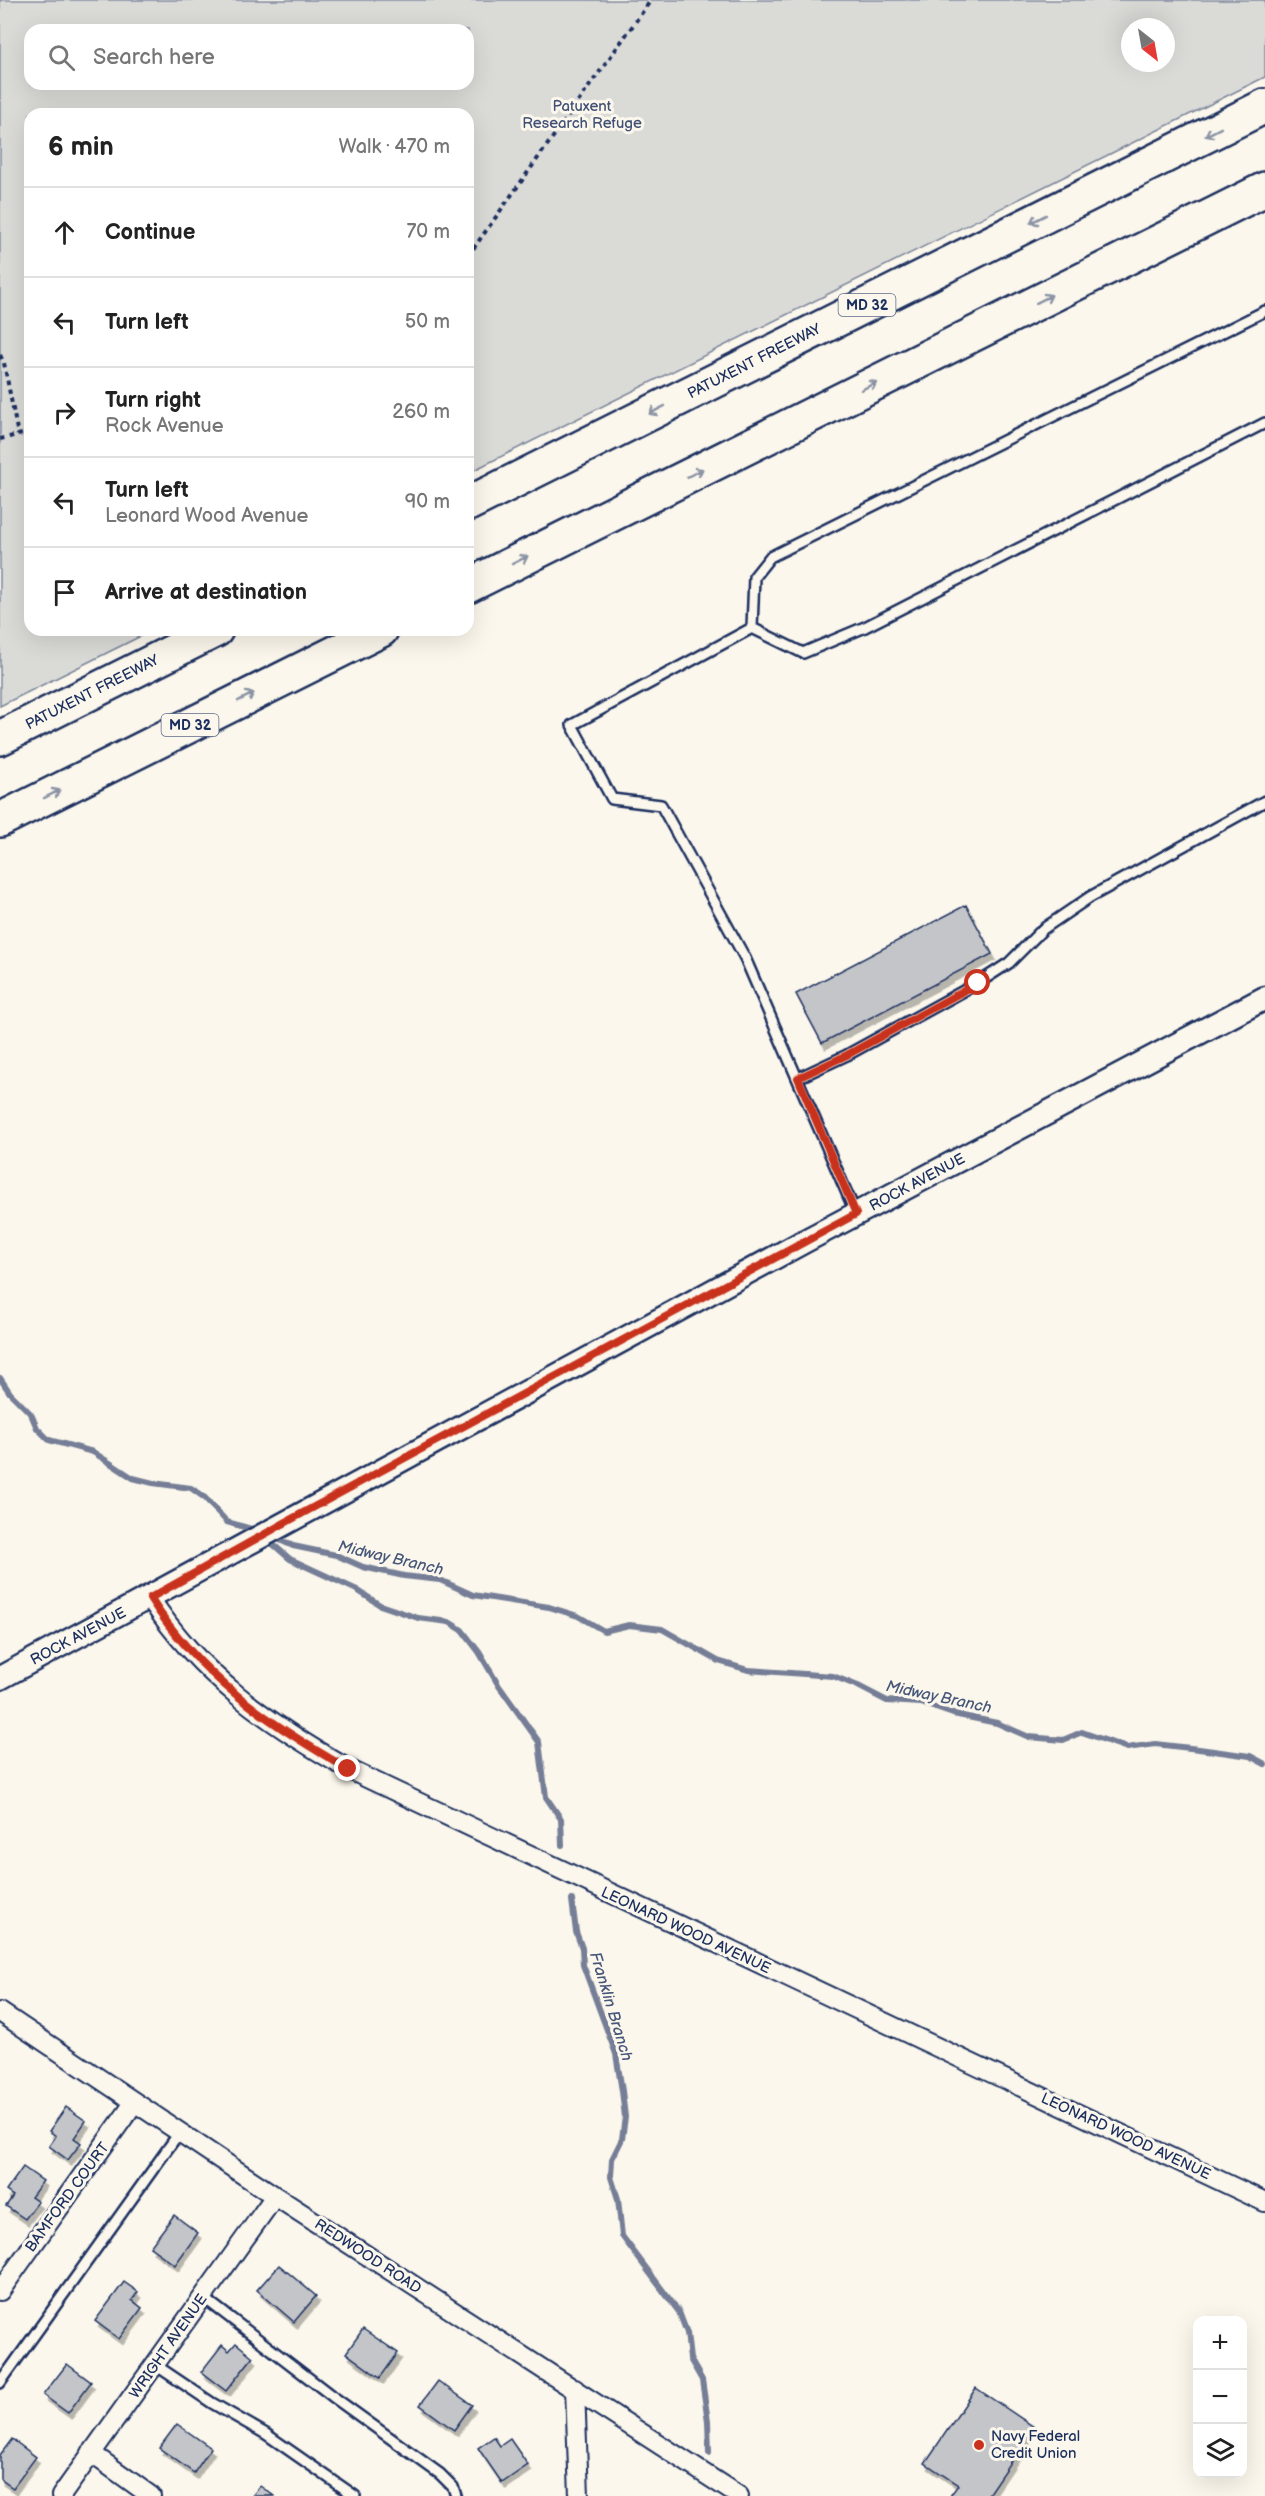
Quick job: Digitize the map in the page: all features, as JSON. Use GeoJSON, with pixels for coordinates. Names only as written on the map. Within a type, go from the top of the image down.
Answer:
{"type":"FeatureCollection","features":[{"type":"Feature","properties":{"kind":"highway","name":"PATUXENT FREEWAY"},"geometry":{"type":"LineString","coordinates":[[474,501],[1265,106]]}},
{"type":"Feature","properties":{"kind":"highway"},"geometry":{"type":"LineString","coordinates":[[474,583],[1265,189]]}},
{"type":"Feature","properties":{"kind":"highway","name":"PATUXENT FREEWAY"},"geometry":{"type":"LineString","coordinates":[[0,738],[204,636]]}},
{"type":"Feature","properties":{"kind":"highway","name":"MD 32"},"geometry":{"type":"LineString","coordinates":[[0,820],[369,636]]}},
{"type":"Feature","properties":{"kind":"street","name":"ROCK AVENUE"},"geometry":{"type":"LineString","coordinates":[[0,1678],[856,1214],[1265,998]]}},
{"type":"Feature","properties":{"kind":"street","name":"LEONARD WOOD AVENUE"},"geometry":{"type":"LineString","coordinates":[[150,1598],[170,1629],[217,1679],[277,1726],[348,1769],[1265,2202]]}},
{"type":"Feature","properties":{"kind":"street","name":"REDWOOD ROAD"},"geometry":{"type":"LineString","coordinates":[[0,2012],[274,2196],[739,2496]]}},
{"type":"Feature","properties":{"kind":"street","name":"BAMFORD COURT"},"geometry":{"type":"LineString","coordinates":[[0,2290],[134,2103]]}},
{"type":"Feature","properties":{"kind":"street","name":"WRIGHT AVENUE"},"geometry":{"type":"LineString","coordinates":[[61,2496],[274,2196]]}},
{"type":"Feature","properties":{"kind":"street"},"geometry":{"type":"LineString","coordinates":[[575,2389],[579,2496]]}},
{"type":"Feature","properties":{"kind":"street"},"geometry":{"type":"LineString","coordinates":[[91,2453],[151,2496]]}},
{"type":"Feature","properties":{"kind":"lane"},"geometry":{"type":"LineString","coordinates":[[752,628],[754,577],[770,557],[1265,311]]}},
{"type":"Feature","properties":{"kind":"lane"},"geometry":{"type":"LineString","coordinates":[[752,628],[803,653],[865,627],[1265,423]]}},
{"type":"Feature","properties":{"kind":"lane"},"geometry":{"type":"LineString","coordinates":[[752,628],[572,725],[612,799],[661,805],[745,958],[856,1214]]}},
{"type":"Feature","properties":{"kind":"lane"},"geometry":{"type":"LineString","coordinates":[[798,1078],[847,1055],[978,983],[1009,963],[1043,929],[1090,897],[1265,801]]}},
{"type":"Feature","properties":{"kind":"lane"},"geometry":{"type":"LineString","coordinates":[[0,2383],[179,2133]]}},
{"type":"Feature","properties":{"kind":"lane"},"geometry":{"type":"LineString","coordinates":[[202,2297],[332,2396],[440,2474],[453,2487],[456,2496]]}},
{"type":"Feature","properties":{"kind":"lane"},"geometry":{"type":"LineString","coordinates":[[154,2364],[212,2403],[266,2434],[355,2496]]}},
{"type":"Feature","properties":{"kind":"path"},"geometry":{"type":"LineString","coordinates":[[474,248],[651,0]]}},
{"type":"Feature","properties":{"kind":"path"},"geometry":{"type":"LineString","coordinates":[[0,355],[4,363],[18,435]]}},
{"type":"Feature","properties":{"kind":"path"},"geometry":{"type":"LineString","coordinates":[[0,439],[24,436]]}},
{"type":"Feature","properties":{"kind":"green space","name":"Patuxent Research Refuge"},"geometry":{"type":"Polygon","coordinates":[[[0,0],[1265,0],[1265,77],[474,470],[474,108],[24,108],[24,636],[141,636],[0,706],[0,0]]]}},
{"type":"Feature","properties":{"kind":"building"},"geometry":{"type":"Polygon","coordinates":[[[966,905],[992,954],[822,1043],[796,994],[966,905]]]}},
{"type":"Feature","properties":{"kind":"building"},"geometry":{"type":"Polygon","coordinates":[[[66,2107],[86,2121],[74,2138],[81,2143],[68,2160],[49,2146],[56,2136],[49,2131],[66,2107]]]}},
{"type":"Feature","properties":{"kind":"building"},"geometry":{"type":"Polygon","coordinates":[[[23,2167],[43,2181],[31,2197],[38,2202],[25,2219],[6,2206],[13,2196],[6,2191],[23,2167]]]}},
{"type":"Feature","properties":{"kind":"building"},"geometry":{"type":"Polygon","coordinates":[[[174,2215],[198,2233],[175,2265],[150,2247],[174,2215]]]}},
{"type":"Feature","properties":{"kind":"building"},"geometry":{"type":"Polygon","coordinates":[[[279,2265],[316,2296],[294,2322],[257,2290],[279,2265]]]}},
{"type":"Feature","properties":{"kind":"building"},"geometry":{"type":"Polygon","coordinates":[[[124,2282],[138,2292],[132,2300],[142,2308],[119,2339],[95,2321],[124,2282]]]}},
{"type":"Feature","properties":{"kind":"building"},"geometry":{"type":"Polygon","coordinates":[[[363,2329],[398,2353],[380,2378],[346,2353],[363,2329]]]}},
{"type":"Feature","properties":{"kind":"building"},"geometry":{"type":"Polygon","coordinates":[[[236,2343],[253,2357],[226,2391],[201,2372],[222,2345],[229,2351],[236,2343]]]}},
{"type":"Feature","properties":{"kind":"building"},"geometry":{"type":"Polygon","coordinates":[[[67,2364],[91,2382],[68,2413],[43,2395],[67,2364]]]}},
{"type":"Feature","properties":{"kind":"building"},"geometry":{"type":"Polygon","coordinates":[[[438,2381],[472,2405],[454,2430],[420,2405],[438,2381]]]}},
{"type":"Feature","properties":{"kind":"building","name":"Navy Federal Credit Union"},"geometry":{"type":"Polygon","coordinates":[[[976,2388],[1034,2427],[987,2496],[950,2496],[958,2485],[925,2463],[976,2388]]]}},
{"type":"Feature","properties":{"kind":"building"},"geometry":{"type":"Polygon","coordinates":[[[177,2424],[211,2448],[194,2473],[159,2448],[177,2424]]]}},
{"type":"Feature","properties":{"kind":"building"},"geometry":{"type":"Polygon","coordinates":[[[494,2437],[500,2446],[510,2439],[528,2465],[502,2483],[478,2448],[494,2437]]]}},
{"type":"Feature","properties":{"kind":"building"},"geometry":{"type":"Polygon","coordinates":[[[12,2439],[36,2457],[13,2488],[0,2479],[0,2455],[12,2439]]]}},
{"type":"Feature","properties":{"kind":"building"},"geometry":{"type":"Polygon","coordinates":[[[260,2486],[274,2496],[252,2496],[260,2486]]]}},
{"type":"Feature","properties":{"kind":"waterway","name":"Midway Branch"},"geometry":{"type":"LineString","coordinates":[[0,1378],[10,1393],[31,1414],[37,1428],[49,1440],[93,1452],[133,1478],[191,1488],[205,1498],[227,1522],[258,1531]]}},
{"type":"Feature","properties":{"kind":"waterway","name":"Midway Branch"},"geometry":{"type":"LineString","coordinates":[[273,1537],[293,1546],[336,1555],[363,1567],[404,1576],[440,1580],[473,1595],[549,1607],[578,1616],[604,1631],[629,1625],[662,1629],[718,1661],[748,1670],[833,1676],[887,1701],[921,1703],[953,1714],[997,1723],[1029,1737],[1063,1740],[1082,1732],[1127,1748],[1155,1744],[1199,1749],[1250,1756],[1265,1764]]}},
{"type":"Feature","properties":{"kind":"waterway","name":"Franklin Branch"},"geometry":{"type":"LineString","coordinates":[[268,1540],[290,1559],[357,1590],[380,1605],[418,1618],[449,1622],[462,1630],[539,1742],[546,1797],[561,1819],[562,1845]]}},
{"type":"Feature","properties":{"kind":"waterway","name":"Franklin Branch"},"geometry":{"type":"LineString","coordinates":[[572,1900],[576,1932],[582,1948],[583,1965],[616,2054],[622,2091],[625,2117],[622,2139],[612,2159],[611,2177],[618,2199],[622,2236],[679,2312],[687,2333],[690,2359],[702,2380],[708,2421],[709,2453]]}},
{"type":"Feature","properties":{"kind":"place","name":"Navy Federal Credit Union"},"geometry":{"type":"Point","coordinates":[979,2445]}},
{"type":"Feature","properties":{"kind":"route"},"geometry":{"type":"LineString","coordinates":[[348,1769],[277,1726],[217,1679],[170,1629],[150,1598],[856,1214],[798,1078],[847,1055],[978,983]]}}]}
